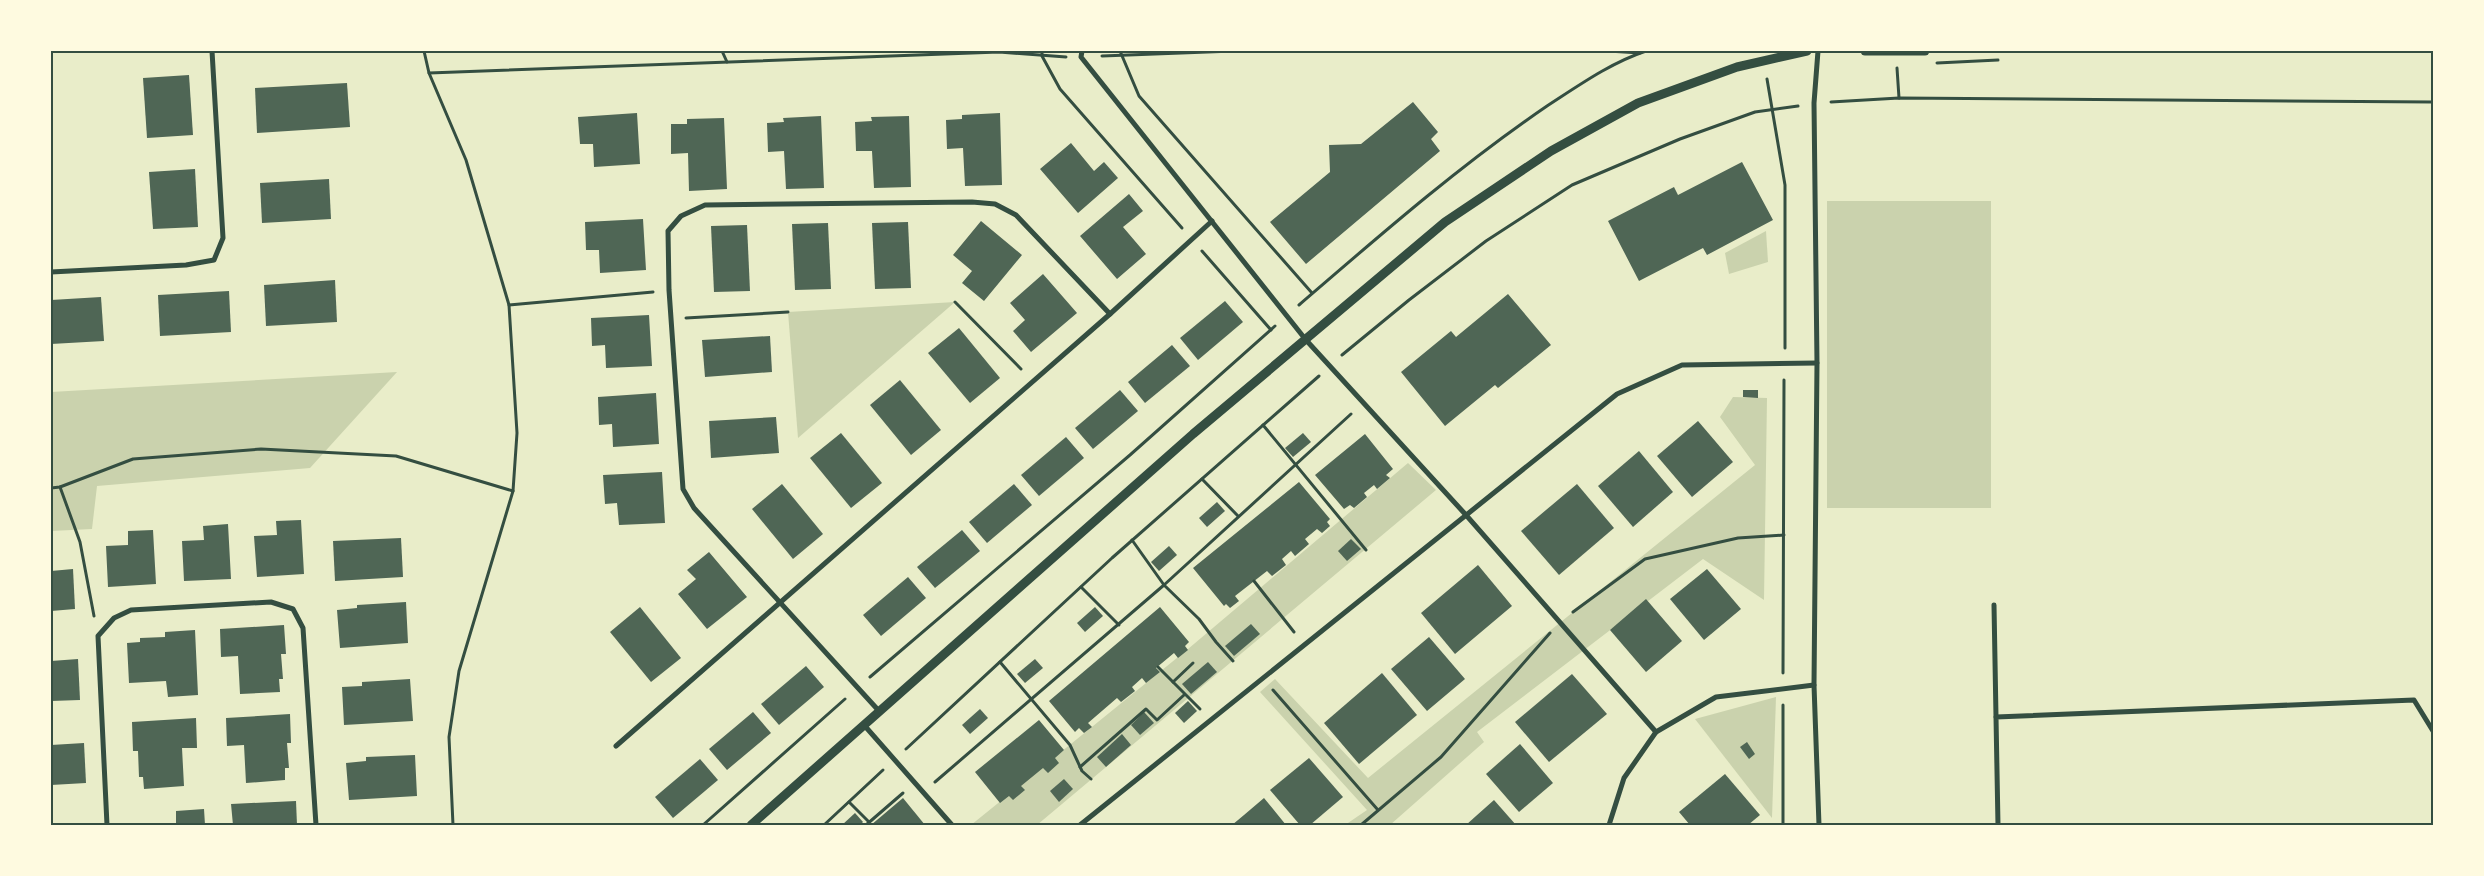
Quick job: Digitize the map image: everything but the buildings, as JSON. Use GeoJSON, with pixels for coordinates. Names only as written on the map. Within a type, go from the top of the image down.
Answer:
{"type":"FeatureCollection","features":[{"type":"Feature","properties":{"kind":"street"},"geometry":{"type":"LineString","coordinates":[[51,272],[186,265],[214,260],[223,238],[212,51]]}},
{"type":"Feature","properties":{"kind":"street"},"geometry":{"type":"LineString","coordinates":[[751,825],[1192,434],[1445,222],[1551,151],[1638,103],[1737,67],[1807,51]]}},
{"type":"Feature","properties":{"kind":"street"},"geometry":{"type":"LineString","coordinates":[[1818,51],[1814,104],[1817,363],[1814,686],[1819,825]]}},
{"type":"Feature","properties":{"kind":"street"},"geometry":{"type":"LineString","coordinates":[[1865,51],[1925,51]]}},
{"type":"Feature","properties":{"kind":"street"},"geometry":{"type":"LineString","coordinates":[[1081,54],[1306,340],[1466,515],[1656,732]]}},
{"type":"Feature","properties":{"kind":"street"},"geometry":{"type":"LineString","coordinates":[[878,712],[694,508],[683,489],[671,319],[668,231],[681,216],[705,205],[972,202],[994,204],[1016,215],[1110,314]]}},
{"type":"Feature","properties":{"kind":"street"},"geometry":{"type":"LineString","coordinates":[[616,746],[779,600],[1110,314],[1212,221]]}},
{"type":"Feature","properties":{"kind":"street"},"geometry":{"type":"LineString","coordinates":[[1080,825],[1617,394],[1682,365],[1817,363]]}},
{"type":"Feature","properties":{"kind":"street"},"geometry":{"type":"LineString","coordinates":[[107,825],[98,636],[114,618],[131,610],[272,602],[293,609],[303,628],[316,825]]}},
{"type":"Feature","properties":{"kind":"street"},"geometry":{"type":"LineString","coordinates":[[1994,604],[1998,825]]}},
{"type":"Feature","properties":{"kind":"street"},"geometry":{"type":"LineString","coordinates":[[1609,825],[1624,778],[1656,732],[1716,697],[1814,686]]}},
{"type":"Feature","properties":{"kind":"street"},"geometry":{"type":"LineString","coordinates":[[1996,717],[2414,700],[2433,731]]}},
{"type":"Feature","properties":{"kind":"street"},"geometry":{"type":"LineString","coordinates":[[864,725],[952,825]]}},
{"type":"Feature","properties":{"kind":"path"},"geometry":{"type":"LineString","coordinates":[[424,51],[429,73],[466,160],[509,304],[517,434],[513,491],[459,671],[450,737],[453,825]]}},
{"type":"Feature","properties":{"kind":"path"},"geometry":{"type":"LineString","coordinates":[[722,51],[727,62]]}},
{"type":"Feature","properties":{"kind":"path"},"geometry":{"type":"LineString","coordinates":[[1042,51],[1042,56],[1060,89],[1271,330]]}},
{"type":"Feature","properties":{"kind":"path"},"geometry":{"type":"LineString","coordinates":[[429,73],[1000,52],[1042,56],[1234,51]]}},
{"type":"Feature","properties":{"kind":"path"},"geometry":{"type":"LineString","coordinates":[[1608,51],[1640,53]]}},
{"type":"Feature","properties":{"kind":"path"},"geometry":{"type":"LineString","coordinates":[[703,825],[857,688],[1130,455],[1312,293],[1407,212],[1509,132],[1595,74],[1646,51]]}},
{"type":"Feature","properties":{"kind":"path"},"geometry":{"type":"LineString","coordinates":[[1120,53],[1139,96],[1312,293]]}},
{"type":"Feature","properties":{"kind":"path"},"geometry":{"type":"LineString","coordinates":[[1934,63],[1998,60]]}},
{"type":"Feature","properties":{"kind":"path"},"geometry":{"type":"LineString","coordinates":[[1899,98],[1897,65],[1906,65]]}},
{"type":"Feature","properties":{"kind":"path"},"geometry":{"type":"LineString","coordinates":[[824,825],[1081,586],[1329,366],[1409,300],[1486,241],[1572,185],[1680,139],[1755,112],[1814,104],[1899,98],[2433,102]]}},
{"type":"Feature","properties":{"kind":"path"},"geometry":{"type":"LineString","coordinates":[[1774,110],[1785,185],[1782,825]]}},
{"type":"Feature","properties":{"kind":"path"},"geometry":{"type":"LineString","coordinates":[[509,304],[670,290]]}},
{"type":"Feature","properties":{"kind":"path"},"geometry":{"type":"LineString","coordinates":[[955,302],[1033,381]]}},
{"type":"Feature","properties":{"kind":"path"},"geometry":{"type":"LineString","coordinates":[[671,319],[788,312]]}},
{"type":"Feature","properties":{"kind":"path"},"geometry":{"type":"LineString","coordinates":[[923,792],[1119,625],[1363,403]]}},
{"type":"Feature","properties":{"kind":"path"},"geometry":{"type":"LineString","coordinates":[[1263,425],[1366,550]]}},
{"type":"Feature","properties":{"kind":"path"},"geometry":{"type":"LineString","coordinates":[[51,488],[60,487],[133,459],[261,449],[396,456],[513,491]]}},
{"type":"Feature","properties":{"kind":"path"},"geometry":{"type":"LineString","coordinates":[[1202,479],[1238,516]]}},
{"type":"Feature","properties":{"kind":"path"},"geometry":{"type":"LineString","coordinates":[[60,487],[80,542],[98,636]]}},
{"type":"Feature","properties":{"kind":"path"},"geometry":{"type":"LineString","coordinates":[[1361,825],[1441,757],[1559,622],[1645,559],[1738,538],[1784,535]]}},
{"type":"Feature","properties":{"kind":"path"},"geometry":{"type":"LineString","coordinates":[[1132,540],[1164,585],[1200,619],[1216,642],[1233,661]]}},
{"type":"Feature","properties":{"kind":"path"},"geometry":{"type":"LineString","coordinates":[[1254,582],[1304,645]]}},
{"type":"Feature","properties":{"kind":"path"},"geometry":{"type":"LineString","coordinates":[[1081,586],[1119,625]]}},
{"type":"Feature","properties":{"kind":"path"},"geometry":{"type":"LineString","coordinates":[[1000,662],[1070,745],[1080,767],[1092,779]]}},
{"type":"Feature","properties":{"kind":"path"},"geometry":{"type":"LineString","coordinates":[[1173,682],[1193,664]]}},
{"type":"Feature","properties":{"kind":"path"},"geometry":{"type":"LineString","coordinates":[[1158,667],[1184,695],[1212,719]]}},
{"type":"Feature","properties":{"kind":"path"},"geometry":{"type":"LineString","coordinates":[[1263,678],[1378,810]]}},
{"type":"Feature","properties":{"kind":"path"},"geometry":{"type":"LineString","coordinates":[[1080,767],[1146,708],[1157,720],[1184,695]]}},
{"type":"Feature","properties":{"kind":"path"},"geometry":{"type":"LineString","coordinates":[[849,802],[868,823],[915,783]]}},
{"type":"Feature","properties":{"kind":"green space"},"geometry":{"type":"Polygon","coordinates":[[[1827,201],[1991,201],[1991,508],[1827,508],[1827,201]]]}},
{"type":"Feature","properties":{"kind":"green space"},"geometry":{"type":"Polygon","coordinates":[[[1766,231],[1768,262],[1729,274],[1725,253],[1766,231]]]}},
{"type":"Feature","properties":{"kind":"green space"},"geometry":{"type":"Polygon","coordinates":[[[955,302],[798,438],[788,312],[955,302]]]}},
{"type":"Feature","properties":{"kind":"green space"},"geometry":{"type":"Polygon","coordinates":[[[397,372],[310,468],[97,486],[92,529],[51,531],[51,392],[397,372]]]}},
{"type":"Feature","properties":{"kind":"green space"},"geometry":{"type":"Polygon","coordinates":[[[1733,397],[1767,398],[1764,600],[1703,559],[1477,732],[1484,742],[1390,825],[1345,825],[1367,810],[1260,692],[1275,679],[1368,778],[1755,465],[1720,417],[1733,397]]]}},
{"type":"Feature","properties":{"kind":"green space"},"geometry":{"type":"Polygon","coordinates":[[[1408,463],[1436,490],[1037,825],[971,825],[1188,649],[1408,463]]]}},
{"type":"Feature","properties":{"kind":"green space"},"geometry":{"type":"Polygon","coordinates":[[[1776,697],[1772,818],[1695,719],[1776,697]]]}}]}
